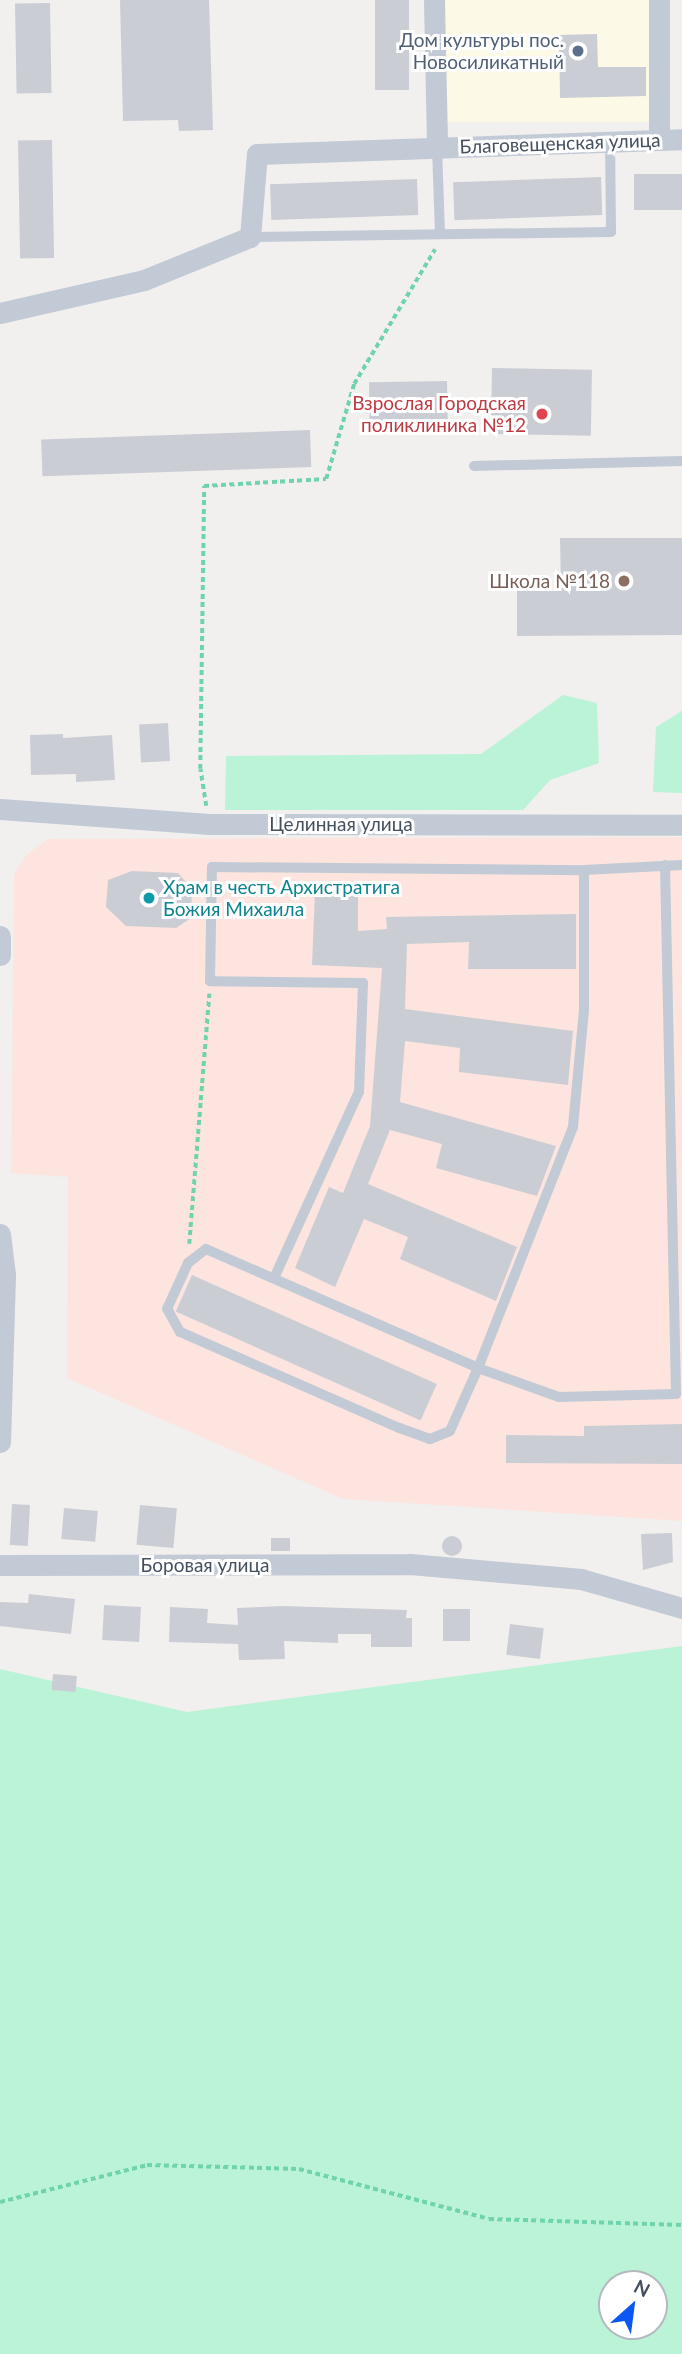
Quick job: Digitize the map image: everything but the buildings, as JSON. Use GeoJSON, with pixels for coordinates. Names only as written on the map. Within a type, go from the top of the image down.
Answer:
{"type":"FeatureCollection","features":[{"type":"Feature","properties":{"kind":"street"},"geometry":{"type":"LineString","coordinates":[[434,0],[438,148]]}},
{"type":"Feature","properties":{"kind":"street"},"geometry":{"type":"LineString","coordinates":[[659,0],[659,139]]}},
{"type":"Feature","properties":{"kind":"street","name":"Благовещенская улица"},"geometry":{"type":"LineString","coordinates":[[250,237],[257,154],[682,139]]}},
{"type":"Feature","properties":{"kind":"street"},"geometry":{"type":"LineString","coordinates":[[0,313],[144,280],[250,237]]}},
{"type":"Feature","properties":{"kind":"street","name":"Целинная улица"},"geometry":{"type":"LineString","coordinates":[[0,809],[209,824],[682,825]]}},
{"type":"Feature","properties":{"kind":"street"},"geometry":{"type":"LineString","coordinates":[[0,936],[0,955]]}},
{"type":"Feature","properties":{"kind":"street"},"geometry":{"type":"LineString","coordinates":[[0,1234],[5,1275],[0,1442]]}},
{"type":"Feature","properties":{"kind":"street","name":"Боровая улица"},"geometry":{"type":"LineString","coordinates":[[0,1566],[410,1564],[581,1579],[682,1608]]}},
{"type":"Feature","properties":{"kind":"lane"},"geometry":{"type":"LineString","coordinates":[[250,237],[611,232],[610,142]]}},
{"type":"Feature","properties":{"kind":"lane"},"geometry":{"type":"LineString","coordinates":[[438,148],[440,234]]}},
{"type":"Feature","properties":{"kind":"lane"},"geometry":{"type":"LineString","coordinates":[[474,466],[682,461]]}},
{"type":"Feature","properties":{"kind":"lane"},"geometry":{"type":"LineString","coordinates":[[584,870],[584,1010],[573,1127],[478,1368],[450,1431],[430,1439],[399,1428],[180,1332],[167,1309],[188,1263],[206,1249],[275,1276],[478,1368],[559,1397],[676,1394],[664,864]]}},
{"type":"Feature","properties":{"kind":"lane"},"geometry":{"type":"LineString","coordinates":[[275,1276],[359,1092],[363,983],[210,981],[212,867],[584,870],[682,865]]}},
{"type":"Feature","properties":{"kind":"path"},"geometry":{"type":"LineString","coordinates":[[209,824],[200,769],[204,486],[326,479],[354,384],[440,234]]}},
{"type":"Feature","properties":{"kind":"path"},"geometry":{"type":"LineString","coordinates":[[188,1263],[210,981]]}},
{"type":"Feature","properties":{"kind":"path"},"geometry":{"type":"LineString","coordinates":[[0,2202],[147,2165],[299,2169],[489,2219],[682,2225]]}},
{"type":"Feature","properties":{"kind":"shaded area"},"geometry":{"type":"Polygon","coordinates":[[[445,0],[653,0],[653,122],[445,122],[445,0]]]}},
{"type":"Feature","properties":{"kind":"shaded area"},"geometry":{"type":"Polygon","coordinates":[[[682,837],[682,1521],[343,1499],[67,1378],[68,1177],[11,1173],[14,875],[25,856],[48,839],[682,837]]]}},
{"type":"Feature","properties":{"kind":"green space"},"geometry":{"type":"Polygon","coordinates":[[[563,695],[597,703],[599,763],[550,780],[523,810],[225,810],[226,756],[481,754],[563,695]]]}},
{"type":"Feature","properties":{"kind":"green space"},"geometry":{"type":"Polygon","coordinates":[[[682,711],[682,793],[653,792],[656,727],[682,711]]]}},
{"type":"Feature","properties":{"kind":"green space"},"geometry":{"type":"Polygon","coordinates":[[[682,1646],[682,2354],[0,2354],[0,1669],[187,1712],[682,1646]]]}},
{"type":"Feature","properties":{"kind":"place","name":"Дом культуры пос. Новосиликатный"},"geometry":{"type":"Point","coordinates":[578,51]}},
{"type":"Feature","properties":{"kind":"place","name":"Взрослая Городская поликлиника №12"},"geometry":{"type":"Point","coordinates":[542,414]}},
{"type":"Feature","properties":{"kind":"place","name":"Школа №118"},"geometry":{"type":"Point","coordinates":[624,581]}},
{"type":"Feature","properties":{"kind":"place","name":"Храм в честь Архистратига Божия Михаила"},"geometry":{"type":"Point","coordinates":[149,898]}}]}
